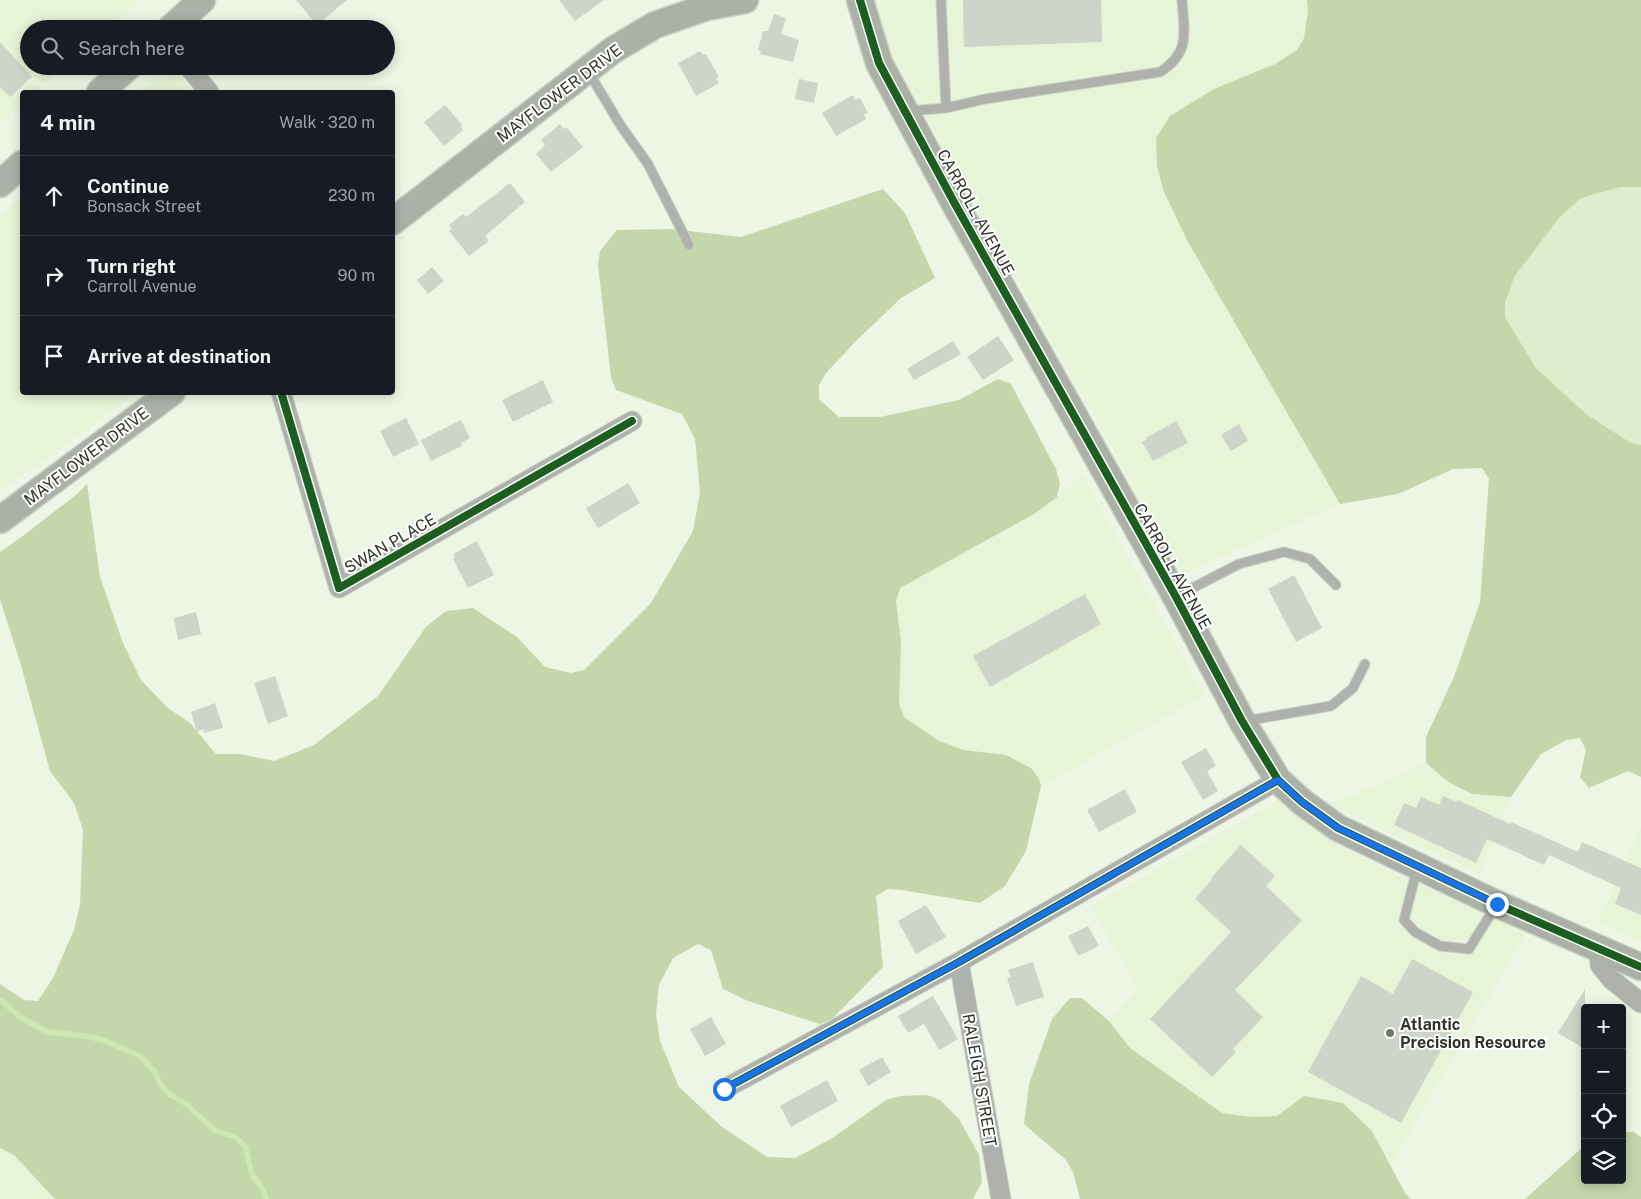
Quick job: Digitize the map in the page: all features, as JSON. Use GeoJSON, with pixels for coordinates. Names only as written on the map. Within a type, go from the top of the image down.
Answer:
{"type":"FeatureCollection","features":[{"type":"Feature","properties":{"kind":"street"},"geometry":{"type":"LineString","coordinates":[[180,20],[202,0]]}},
{"type":"Feature","properties":{"kind":"street","name":"MAYFLOWER DRIVE"},"geometry":{"type":"LineString","coordinates":[[395,220],[613,50],[655,25],[707,6],[745,0]]}},
{"type":"Feature","properties":{"kind":"street","name":"CARROLL AVENUE"},"geometry":{"type":"LineString","coordinates":[[860,0],[879,63],[905,112],[1176,597],[1242,721],[1278,780],[1302,802],[1338,828],[1418,868],[1599,950],[1641,967]]}},
{"type":"Feature","properties":{"kind":"street"},"geometry":{"type":"LineString","coordinates":[[102,90],[119,75]]}},
{"type":"Feature","properties":{"kind":"street"},"geometry":{"type":"LineString","coordinates":[[195,75],[207,90]]}},
{"type":"Feature","properties":{"kind":"street"},"geometry":{"type":"LineString","coordinates":[[0,184],[20,166]]}},
{"type":"Feature","properties":{"kind":"street","name":"MAYFLOWER DRIVE"},"geometry":{"type":"LineString","coordinates":[[0,520],[168,395]]}},
{"type":"Feature","properties":{"kind":"street","name":"SWAN PLACE"},"geometry":{"type":"LineString","coordinates":[[282,395],[339,588],[632,421]]}},
{"type":"Feature","properties":{"kind":"street"},"geometry":{"type":"LineString","coordinates":[[724,1089],[959,962],[1278,780]]}},
{"type":"Feature","properties":{"kind":"street"},"geometry":{"type":"LineString","coordinates":[[1599,950],[1600,964],[1611,978],[1641,1003]]}},
{"type":"Feature","properties":{"kind":"street","name":"RALEIGH STREET"},"geometry":{"type":"LineString","coordinates":[[959,962],[1001,1199]]}},
{"type":"Feature","properties":{"kind":"lane"},"geometry":{"type":"LineString","coordinates":[[941,0],[946,108]]}},
{"type":"Feature","properties":{"kind":"lane"},"geometry":{"type":"LineString","coordinates":[[905,112],[946,108],[985,99],[1160,72],[1178,58],[1183,48],[1185,40],[1182,0]]}},
{"type":"Feature","properties":{"kind":"lane"},"geometry":{"type":"LineString","coordinates":[[587,70],[606,104],[648,164],[690,245]]}},
{"type":"Feature","properties":{"kind":"lane"},"geometry":{"type":"LineString","coordinates":[[1176,597],[1239,564],[1284,552],[1310,559],[1336,585]]}},
{"type":"Feature","properties":{"kind":"lane"},"geometry":{"type":"LineString","coordinates":[[1242,721],[1330,706],[1353,688],[1365,664]]}},
{"type":"Feature","properties":{"kind":"lane"},"geometry":{"type":"LineString","coordinates":[[1418,868],[1404,920],[1415,932],[1440,946],[1469,949],[1497,904]]}},
{"type":"Feature","properties":{"kind":"shaded area"},"geometry":{"type":"Polygon","coordinates":[[[0,0],[141,0],[118,20],[20,20],[20,75],[56,75],[38,90],[20,90],[20,106],[0,124],[0,0]]]}},
{"type":"Feature","properties":{"kind":"shaded area"},"geometry":{"type":"Polygon","coordinates":[[[880,0],[1307,0],[1308,11],[1304,38],[1297,50],[1275,64],[1214,89],[1164,192],[1188,242],[1340,504],[1183,574],[879,31],[880,0]]]}},
{"type":"Feature","properties":{"kind":"shaded area"},"geometry":{"type":"Polygon","coordinates":[[[1307,0],[1641,0],[1641,187],[1622,187],[1580,199],[1559,218],[1515,276],[1505,302],[1505,317],[1536,368],[1586,414],[1631,443],[1641,445],[1641,777],[1628,771],[1589,788],[1580,777],[1586,750],[1580,738],[1566,740],[1541,754],[1511,797],[1472,794],[1447,781],[1426,763],[1426,737],[1454,677],[1480,602],[1489,479],[1482,468],[1453,469],[1398,494],[1340,504],[1188,242],[1164,192],[1157,166],[1156,138],[1170,116],[1214,89],[1275,64],[1297,50],[1304,38],[1308,11],[1307,0]]]}},
{"type":"Feature","properties":{"kind":"shaded area"},"geometry":{"type":"Polygon","coordinates":[[[179,75],[191,90],[140,90],[157,76],[179,75]]]}},
{"type":"Feature","properties":{"kind":"shaded area"},"geometry":{"type":"Polygon","coordinates":[[[1622,187],[1641,187],[1641,445],[1631,443],[1586,414],[1536,368],[1505,317],[1505,302],[1515,276],[1559,218],[1580,199],[1622,187]]]}},
{"type":"Feature","properties":{"kind":"shaded area"},"geometry":{"type":"Polygon","coordinates":[[[883,189],[905,213],[935,278],[901,298],[856,341],[826,373],[819,385],[819,399],[839,417],[880,417],[959,400],[998,379],[1011,384],[1056,469],[1060,483],[1057,497],[1034,514],[900,588],[896,601],[901,642],[899,704],[904,717],[939,741],[964,750],[1006,755],[1031,768],[1039,779],[1041,786],[1026,851],[1005,886],[980,903],[888,889],[876,896],[883,967],[833,1018],[820,1024],[748,1001],[723,989],[711,950],[698,944],[673,958],[659,985],[656,1014],[660,1041],[679,1087],[722,1127],[767,1157],[795,1158],[831,1139],[886,1100],[900,1096],[927,1095],[940,1100],[959,1119],[979,1155],[982,1182],[973,1199],[56,1199],[53,1197],[14,1155],[0,1148],[0,984],[24,1000],[38,1001],[53,978],[74,930],[80,904],[83,830],[74,803],[50,771],[20,662],[0,599],[0,552],[76,495],[87,484],[100,577],[123,643],[141,680],[168,708],[190,723],[216,754],[240,754],[274,761],[314,745],[378,696],[426,627],[446,611],[473,608],[517,637],[545,667],[571,673],[584,670],[651,603],[693,531],[700,492],[695,439],[682,414],[616,390],[611,377],[598,265],[600,251],[617,230],[672,229],[741,237],[883,189]]]}},
{"type":"Feature","properties":{"kind":"shaded area"},"geometry":{"type":"Polygon","coordinates":[[[20,197],[20,395],[134,395],[0,492],[0,217],[20,197]]]}},
{"type":"Feature","properties":{"kind":"shaded area"},"geometry":{"type":"Polygon","coordinates":[[[1082,474],[1204,696],[1041,786],[1039,779],[1006,755],[964,750],[939,741],[904,717],[899,704],[901,642],[896,601],[900,588],[1034,514],[1057,497],[1082,474]]]}},
{"type":"Feature","properties":{"kind":"shaded area"},"geometry":{"type":"Polygon","coordinates":[[[1426,763],[1447,781],[1472,794],[1511,797],[1480,873],[1421,848],[1328,803],[1337,802],[1426,763]]]}},
{"type":"Feature","properties":{"kind":"shaded area"},"geometry":{"type":"Polygon","coordinates":[[[1283,798],[1327,836],[1351,852],[1391,872],[1528,930],[1390,1166],[1372,1131],[1304,1096],[1277,1116],[1250,1117],[1222,1113],[1130,1048],[1109,1021],[1138,987],[1090,906],[1283,798]]]}},
{"type":"Feature","properties":{"kind":"shaded area"},"geometry":{"type":"Polygon","coordinates":[[[1641,829],[1641,941],[1597,923],[1641,829]]]}},
{"type":"Feature","properties":{"kind":"shaded area"},"geometry":{"type":"Polygon","coordinates":[[[1070,998],[1082,998],[1109,1021],[1130,1048],[1222,1113],[1250,1117],[1277,1116],[1304,1096],[1343,1103],[1372,1131],[1405,1193],[1411,1199],[1080,1199],[1073,1172],[1066,1160],[1024,1124],[1029,1084],[1052,1019],[1070,998]]]}},
{"type":"Feature","properties":{"kind":"shaded area"},"geometry":{"type":"Polygon","coordinates":[[[1626,1132],[1634,1132],[1641,1137],[1641,1199],[1525,1199],[1581,1149],[1581,1184],[1626,1184],[1626,1132]]]}},
{"type":"Feature","properties":{"kind":"shaded area"},"geometry":{"type":"Polygon","coordinates":[[[0,1148],[14,1155],[56,1199],[0,1199],[0,1148]]]}},
{"type":"Feature","properties":{"kind":"building"},"geometry":{"type":"Polygon","coordinates":[[[296,0],[347,0],[323,20],[313,20],[296,0]]]}},
{"type":"Feature","properties":{"kind":"building"},"geometry":{"type":"Polygon","coordinates":[[[559,0],[604,0],[575,21],[559,0]]]}},
{"type":"Feature","properties":{"kind":"building"},"geometry":{"type":"Polygon","coordinates":[[[963,0],[1101,0],[1102,42],[964,47],[963,0]]]}},
{"type":"Feature","properties":{"kind":"building"},"geometry":{"type":"Polygon","coordinates":[[[774,14],[786,18],[781,34],[799,40],[793,62],[760,54],[761,51],[758,50],[763,31],[768,31],[774,14]]]}},
{"type":"Feature","properties":{"kind":"building"},"geometry":{"type":"Polygon","coordinates":[[[0,42],[20,64],[20,75],[30,75],[32,77],[10,97],[0,87],[0,42]]]}},
{"type":"Feature","properties":{"kind":"building"},"geometry":{"type":"Polygon","coordinates":[[[700,51],[703,55],[706,54],[719,77],[716,78],[719,83],[696,96],[678,63],[700,51]]]}},
{"type":"Feature","properties":{"kind":"building"},"geometry":{"type":"Polygon","coordinates":[[[799,79],[818,83],[814,103],[795,99],[799,79]]]}},
{"type":"Feature","properties":{"kind":"building"},"geometry":{"type":"Polygon","coordinates":[[[853,95],[855,100],[860,98],[868,113],[864,115],[866,119],[836,136],[822,113],[853,95]]]}},
{"type":"Feature","properties":{"kind":"building"},"geometry":{"type":"Polygon","coordinates":[[[445,105],[462,125],[463,130],[444,146],[424,122],[445,105]]]}},
{"type":"Feature","properties":{"kind":"building"},"geometry":{"type":"Polygon","coordinates":[[[560,124],[564,129],[566,127],[583,147],[551,172],[536,154],[545,145],[541,140],[560,124]]]}},
{"type":"Feature","properties":{"kind":"building"},"geometry":{"type":"Polygon","coordinates":[[[510,183],[525,202],[485,236],[489,241],[469,256],[449,231],[452,229],[449,225],[463,214],[466,217],[510,183]]]}},
{"type":"Feature","properties":{"kind":"building"},"geometry":{"type":"Polygon","coordinates":[[[432,267],[444,281],[428,294],[417,280],[432,267]]]}},
{"type":"Feature","properties":{"kind":"building"},"geometry":{"type":"Polygon","coordinates":[[[998,336],[1014,360],[983,380],[967,357],[998,336]]]}},
{"type":"Feature","properties":{"kind":"building"},"geometry":{"type":"Polygon","coordinates":[[[953,341],[961,354],[914,380],[907,369],[953,341]]]}},
{"type":"Feature","properties":{"kind":"building"},"geometry":{"type":"Polygon","coordinates":[[[543,380],[553,402],[513,422],[502,400],[543,380]]]}},
{"type":"Feature","properties":{"kind":"building"},"geometry":{"type":"Polygon","coordinates":[[[406,418],[419,444],[393,457],[380,431],[406,418]]]}},
{"type":"Feature","properties":{"kind":"building"},"geometry":{"type":"Polygon","coordinates":[[[461,420],[470,438],[461,443],[462,446],[431,461],[421,440],[461,420]]]}},
{"type":"Feature","properties":{"kind":"building"},"geometry":{"type":"Polygon","coordinates":[[[1176,421],[1188,443],[1153,461],[1142,442],[1176,421]]]}},
{"type":"Feature","properties":{"kind":"building"},"geometry":{"type":"Polygon","coordinates":[[[1239,424],[1248,441],[1231,451],[1221,435],[1239,424]]]}},
{"type":"Feature","properties":{"kind":"building"},"geometry":{"type":"Polygon","coordinates":[[[628,483],[640,503],[598,528],[586,508],[628,483]]]}},
{"type":"Feature","properties":{"kind":"building"},"geometry":{"type":"Polygon","coordinates":[[[477,541],[494,575],[468,588],[453,559],[455,558],[453,554],[477,541]]]}},
{"type":"Feature","properties":{"kind":"building"},"geometry":{"type":"Polygon","coordinates":[[[1294,575],[1322,628],[1296,642],[1268,589],[1294,575]]]}},
{"type":"Feature","properties":{"kind":"building"},"geometry":{"type":"Polygon","coordinates":[[[1085,594],[1101,624],[990,687],[973,656],[1085,594]]]}},
{"type":"Feature","properties":{"kind":"building"},"geometry":{"type":"Polygon","coordinates":[[[196,612],[201,634],[178,640],[174,618],[196,612]]]}},
{"type":"Feature","properties":{"kind":"building"},"geometry":{"type":"Polygon","coordinates":[[[275,676],[288,716],[268,724],[254,683],[275,676]]]}},
{"type":"Feature","properties":{"kind":"building"},"geometry":{"type":"Polygon","coordinates":[[[215,703],[223,728],[204,733],[203,729],[197,732],[191,712],[215,703]]]}},
{"type":"Feature","properties":{"kind":"building"},"geometry":{"type":"Polygon","coordinates":[[[1206,748],[1216,766],[1207,771],[1218,791],[1203,800],[1181,762],[1206,748]]]}},
{"type":"Feature","properties":{"kind":"building"},"geometry":{"type":"Polygon","coordinates":[[[1125,789],[1137,812],[1099,832],[1087,810],[1125,789]]]}},
{"type":"Feature","properties":{"kind":"building"},"geometry":{"type":"Polygon","coordinates":[[[1443,796],[1457,802],[1458,800],[1578,852],[1582,842],[1641,868],[1641,915],[1615,904],[1621,888],[1549,855],[1544,865],[1487,839],[1476,863],[1394,825],[1404,803],[1416,808],[1421,797],[1439,805],[1443,796]]]}},
{"type":"Feature","properties":{"kind":"building"},"geometry":{"type":"Polygon","coordinates":[[[1241,845],[1275,876],[1266,886],[1302,920],[1235,990],[1263,1017],[1233,1049],[1236,1052],[1212,1077],[1150,1019],[1231,932],[1195,899],[1241,845]]]}},
{"type":"Feature","properties":{"kind":"building"},"geometry":{"type":"Polygon","coordinates":[[[926,905],[946,937],[916,954],[898,921],[926,905]]]}},
{"type":"Feature","properties":{"kind":"building"},"geometry":{"type":"Polygon","coordinates":[[[1088,926],[1099,946],[1078,956],[1068,936],[1088,926]]]}},
{"type":"Feature","properties":{"kind":"building","name":"Atlantic Precision Resource"},"geometry":{"type":"Polygon","coordinates":[[[1412,959],[1473,992],[1401,1123],[1308,1072],[1361,976],[1393,994],[1412,959]]]}},
{"type":"Feature","properties":{"kind":"building"},"geometry":{"type":"Polygon","coordinates":[[[1033,962],[1044,997],[1016,1006],[1007,978],[1011,977],[1008,970],[1033,962]]]}},
{"type":"Feature","properties":{"kind":"building"},"geometry":{"type":"Polygon","coordinates":[[[1585,989],[1585,1004],[1581,1004],[1581,1047],[1558,1033],[1585,989]]]}},
{"type":"Feature","properties":{"kind":"building"},"geometry":{"type":"Polygon","coordinates":[[[933,996],[958,1039],[939,1050],[924,1024],[908,1033],[898,1016],[933,996]]]}},
{"type":"Feature","properties":{"kind":"building"},"geometry":{"type":"Polygon","coordinates":[[[711,1017],[726,1044],[705,1056],[690,1029],[711,1017]]]}},
{"type":"Feature","properties":{"kind":"building"},"geometry":{"type":"Polygon","coordinates":[[[882,1057],[891,1072],[868,1086],[859,1070],[882,1057]]]}},
{"type":"Feature","properties":{"kind":"building"},"geometry":{"type":"Polygon","coordinates":[[[827,1080],[838,1101],[791,1127],[780,1106],[827,1080]]]}},
{"type":"Feature","properties":{"kind":"waterway"},"geometry":{"type":"LineString","coordinates":[[0,1000],[19,1016],[47,1032],[86,1036],[106,1041],[140,1056],[154,1071],[161,1085],[169,1094],[186,1104],[214,1130],[235,1137],[245,1146],[252,1174],[262,1188],[266,1199]]}},
{"type":"Feature","properties":{"kind":"cycle path"},"geometry":{"type":"LineString","coordinates":[[860,0],[879,63],[955,204],[1176,597],[1242,721],[1278,780],[1302,802],[1338,828],[1497,904],[1641,967]]}},
{"type":"Feature","properties":{"kind":"cycle path"},"geometry":{"type":"LineString","coordinates":[[282,395],[339,588],[632,421]]}},
{"type":"Feature","properties":{"kind":"cycle path"},"geometry":{"type":"LineString","coordinates":[[724,1089],[959,962],[1278,780]]}},
{"type":"Feature","properties":{"kind":"place","name":"Atlantic Precision Resource"},"geometry":{"type":"Point","coordinates":[1390,1033]}},
{"type":"Feature","properties":{"kind":"route"},"geometry":{"type":"LineString","coordinates":[[724,1089],[959,962],[1278,780],[1302,802],[1338,828],[1418,868],[1497,904]]}}]}
